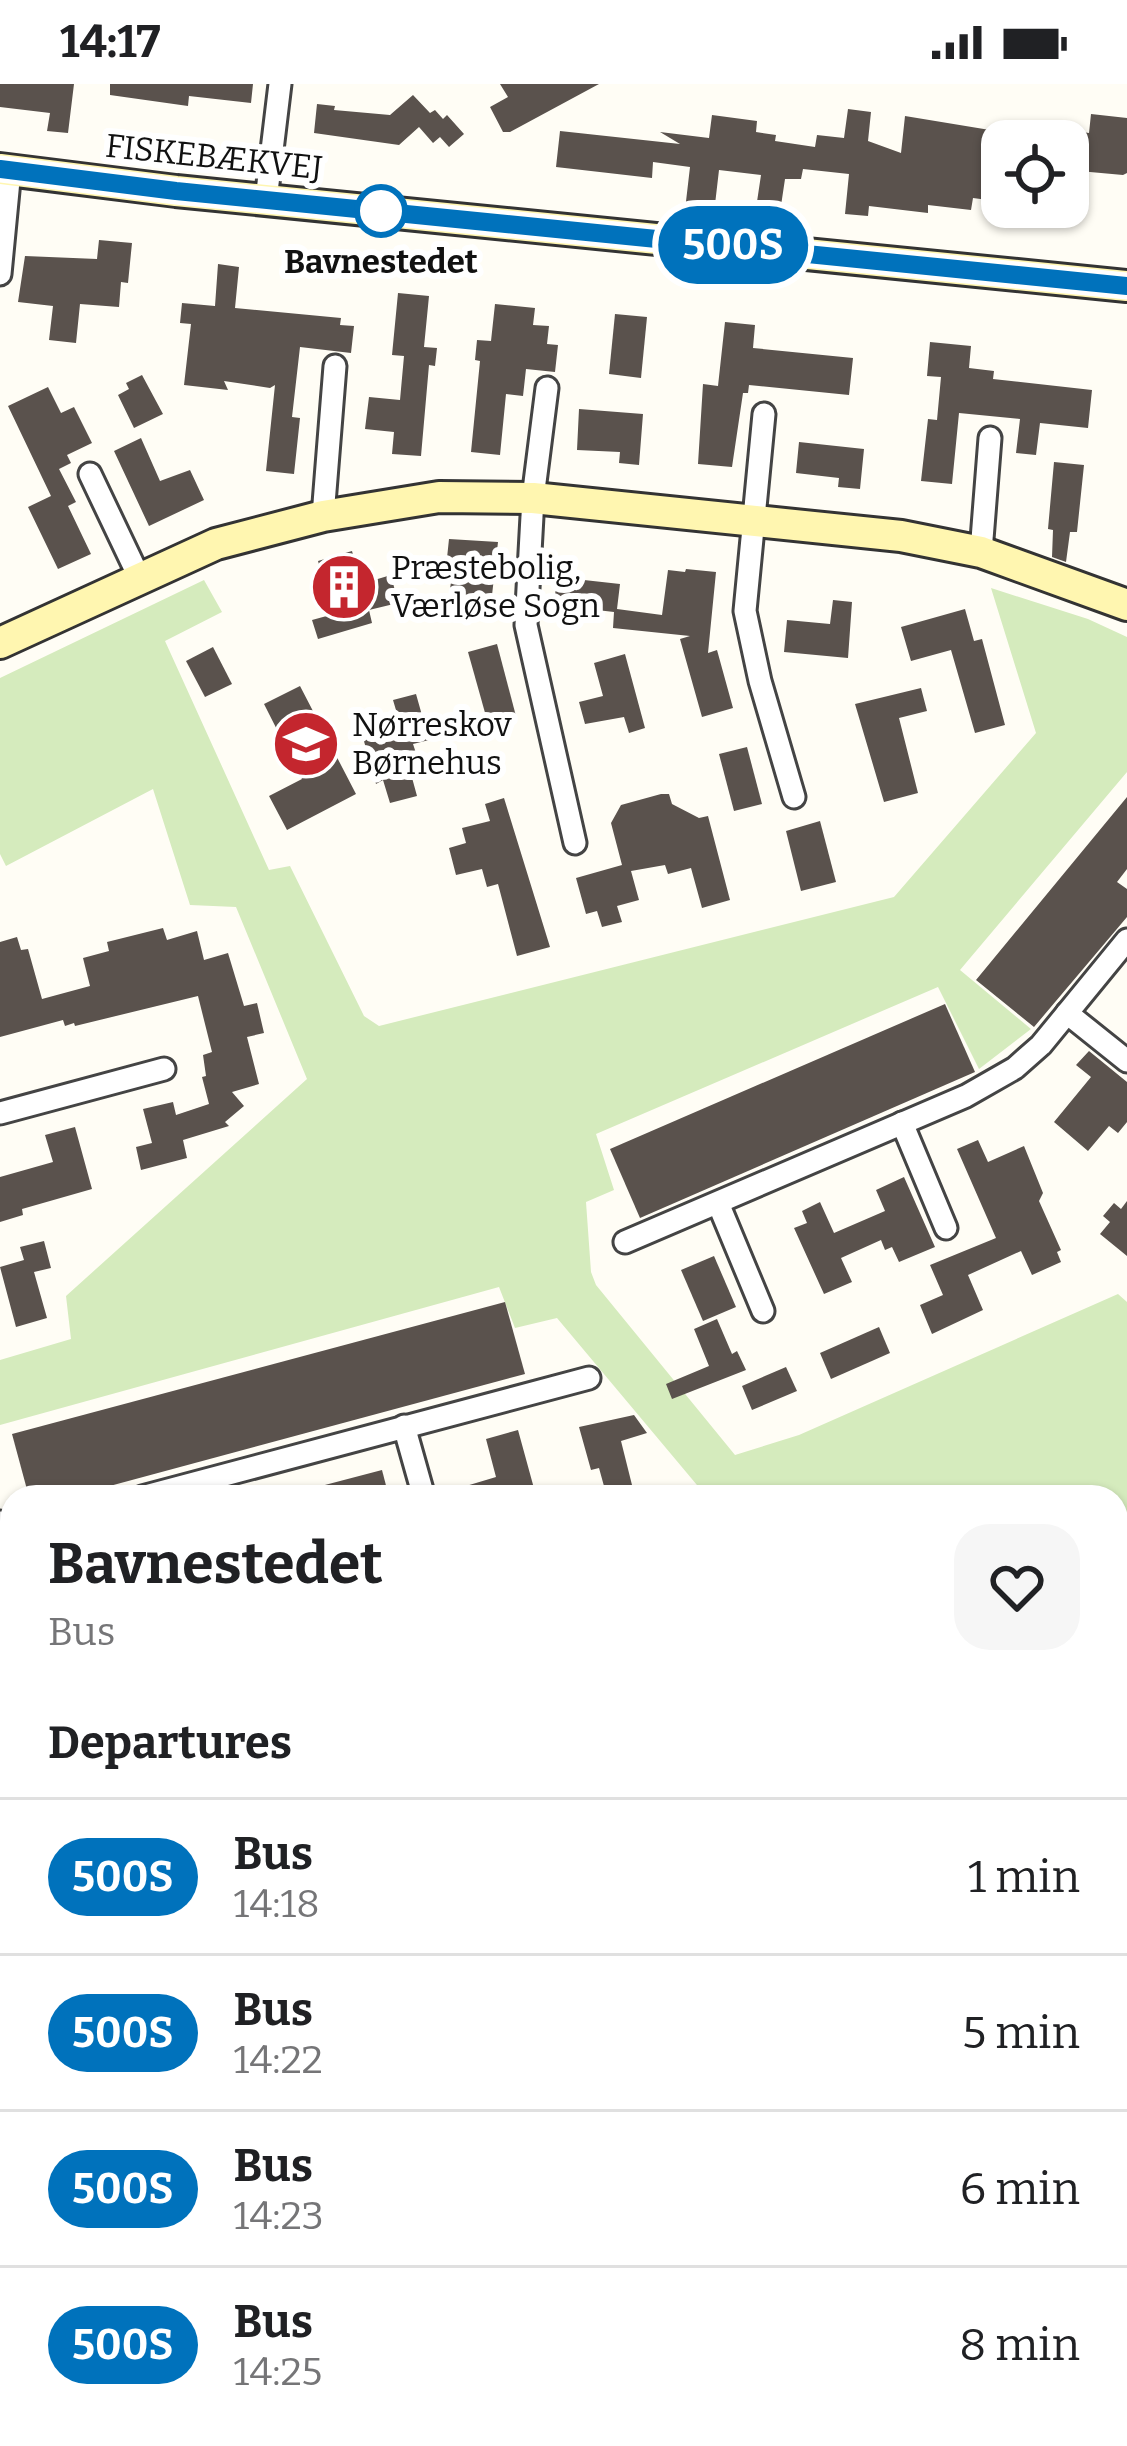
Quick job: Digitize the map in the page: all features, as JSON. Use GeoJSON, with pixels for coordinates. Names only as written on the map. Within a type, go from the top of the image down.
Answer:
{"type":"FeatureCollection","features":[{"type":"Feature","properties":{"kind":"street"},"geometry":{"type":"LineString","coordinates":[[266,200],[280,84]]}},
{"type":"Feature","properties":{"kind":"street","name":"FISKEBÆKVEJ"},"geometry":{"type":"LineString","coordinates":[[0,274],[5,170],[1127,286]]}},
{"type":"Feature","properties":{"kind":"street"},"geometry":{"type":"LineString","coordinates":[[323,516],[335,366]]}},
{"type":"Feature","properties":{"kind":"street"},"geometry":{"type":"LineString","coordinates":[[547,388],[533,499],[526,626],[575,843]]}},
{"type":"Feature","properties":{"kind":"street"},"geometry":{"type":"LineString","coordinates":[[764,414],[745,611],[794,797]]}},
{"type":"Feature","properties":{"kind":"street"},"geometry":{"type":"LineString","coordinates":[[981,552],[990,438]]}},
{"type":"Feature","properties":{"kind":"street"},"geometry":{"type":"LineString","coordinates":[[89,474],[139,577]]}},
{"type":"Feature","properties":{"kind":"street"},"geometry":{"type":"LineString","coordinates":[[0,643],[228,540],[323,516],[439,497],[533,499],[902,536],[981,552],[1127,605]]}},
{"type":"Feature","properties":{"kind":"street"},"geometry":{"type":"LineString","coordinates":[[626,1242],[966,1096],[1015,1068],[1127,940]]}},
{"type":"Feature","properties":{"kind":"street"},"geometry":{"type":"LineString","coordinates":[[1067,1013],[1127,1061]]}},
{"type":"Feature","properties":{"kind":"street"},"geometry":{"type":"LineString","coordinates":[[0,1113],[164,1070]]}},
{"type":"Feature","properties":{"kind":"street"},"geometry":{"type":"LineString","coordinates":[[902,1123],[946,1228]]}},
{"type":"Feature","properties":{"kind":"street"},"geometry":{"type":"LineString","coordinates":[[718,1203],[764,1311]]}},
{"type":"Feature","properties":{"kind":"street"},"geometry":{"type":"LineString","coordinates":[[213,1485],[404,1426],[589,1378]]}},
{"type":"Feature","properties":{"kind":"street"},"geometry":{"type":"LineString","coordinates":[[404,1426],[421,1485]]}},
{"type":"Feature","properties":{"kind":"green space"},"geometry":{"type":"Polygon","coordinates":[[[204,580],[222,612],[165,641],[269,870],[290,866],[364,1016],[379,1026],[894,897],[1036,733],[991,588],[1088,619],[1127,637],[1127,772],[960,970],[1031,1029],[979,1069],[938,987],[596,1134],[614,1190],[586,1202],[596,1285],[735,1455],[799,1435],[1118,1294],[1127,1302],[1127,1485],[697,1485],[557,1318],[515,1328],[499,1287],[0,1425],[0,1360],[71,1339],[66,1296],[307,1079],[236,907],[190,905],[153,789],[6,866],[0,854],[0,678],[204,580]]]}},
{"type":"Feature","properties":{"kind":"building"},"geometry":{"type":"Polygon","coordinates":[[[0,84],[74,84],[68,133],[47,131],[50,113],[0,107],[0,84]]]}},
{"type":"Feature","properties":{"kind":"building"},"geometry":{"type":"Polygon","coordinates":[[[110,84],[253,84],[251,103],[189,96],[188,106],[110,95],[110,84]]]}},
{"type":"Feature","properties":{"kind":"building"},"geometry":{"type":"Polygon","coordinates":[[[500,84],[599,84],[503,132],[490,107],[508,97],[500,84]]]}},
{"type":"Feature","properties":{"kind":"building"},"geometry":{"type":"Polygon","coordinates":[[[413,95],[430,113],[435,110],[443,119],[447,115],[464,134],[449,147],[440,137],[433,143],[419,127],[399,145],[314,133],[317,104],[390,115],[413,95]]]}},
{"type":"Feature","properties":{"kind":"building"},"geometry":{"type":"Polygon","coordinates":[[[848,109],[871,112],[868,141],[901,153],[905,116],[981,129],[981,199],[973,198],[971,210],[928,205],[928,213],[869,206],[868,216],[845,214],[849,174],[803,169],[801,179],[785,179],[779,219],[755,215],[761,175],[719,170],[714,213],[685,210],[690,167],[653,162],[652,178],[556,167],[560,131],[680,144],[660,132],[709,138],[712,115],[757,121],[756,132],[776,135],[775,141],[815,147],[817,135],[844,138],[848,109]]]}},
{"type":"Feature","properties":{"kind":"building"},"geometry":{"type":"Polygon","coordinates":[[[1091,114],[1127,118],[1127,173],[1089,172],[1091,114]]]}},
{"type":"Feature","properties":{"kind":"building"},"geometry":{"type":"Polygon","coordinates":[[[99,240],[132,243],[128,283],[121,282],[119,307],[80,304],[76,343],[49,340],[53,306],[18,302],[25,256],[97,259],[99,240]]]}},
{"type":"Feature","properties":{"kind":"building"},"geometry":{"type":"Polygon","coordinates":[[[218,264],[239,267],[235,308],[341,318],[340,325],[354,326],[351,353],[300,347],[292,417],[300,418],[294,474],[266,471],[275,385],[224,381],[228,390],[184,385],[191,324],[180,323],[182,303],[215,306],[218,264]]]}},
{"type":"Feature","properties":{"kind":"building"},"geometry":{"type":"Polygon","coordinates":[[[398,293],[429,296],[424,347],[437,348],[435,366],[429,365],[421,456],[392,454],[394,432],[365,429],[369,397],[400,400],[404,356],[392,355],[398,293]]]}},
{"type":"Feature","properties":{"kind":"building"},"geometry":{"type":"Polygon","coordinates":[[[495,304],[535,308],[533,325],[549,326],[547,344],[558,345],[555,372],[526,369],[523,396],[506,394],[500,455],[471,452],[480,361],[475,360],[477,340],[491,341],[495,304]]]}},
{"type":"Feature","properties":{"kind":"building"},"geometry":{"type":"Polygon","coordinates":[[[615,314],[647,317],[641,378],[609,374],[615,314]]]}},
{"type":"Feature","properties":{"kind":"building"},"geometry":{"type":"Polygon","coordinates":[[[725,322],[755,325],[753,348],[853,358],[849,395],[749,385],[748,393],[743,393],[732,467],[698,464],[703,384],[718,386],[725,322]]]}},
{"type":"Feature","properties":{"kind":"building"},"geometry":{"type":"Polygon","coordinates":[[[930,342],[971,346],[969,368],[994,371],[993,379],[1092,390],[1088,428],[1040,423],[1036,455],[1016,453],[1020,419],[959,413],[952,484],[921,481],[928,419],[937,420],[941,377],[927,376],[930,342]]]}},
{"type":"Feature","properties":{"kind":"building"},"geometry":{"type":"Polygon","coordinates":[[[142,375],[163,414],[134,428],[118,395],[129,389],[126,383],[142,375]]]}},
{"type":"Feature","properties":{"kind":"building"},"geometry":{"type":"Polygon","coordinates":[[[48,387],[61,413],[74,407],[92,443],[67,455],[71,463],[59,469],[76,502],[68,506],[91,554],[58,569],[28,507],[51,496],[8,406],[48,387]]]}},
{"type":"Feature","properties":{"kind":"building"},"geometry":{"type":"Polygon","coordinates":[[[579,409],[643,414],[639,465],[619,463],[620,452],[577,450],[579,409]]]}},
{"type":"Feature","properties":{"kind":"building"},"geometry":{"type":"Polygon","coordinates":[[[141,438],[160,481],[190,470],[204,500],[149,526],[114,451],[141,438]]]}},
{"type":"Feature","properties":{"kind":"building"},"geometry":{"type":"Polygon","coordinates":[[[799,442],[864,449],[860,489],[838,487],[839,478],[796,473],[799,442]]]}},
{"type":"Feature","properties":{"kind":"building"},"geometry":{"type":"Polygon","coordinates":[[[1054,462],[1084,465],[1077,532],[1070,532],[1066,562],[1052,557],[1053,530],[1048,529],[1054,462]]]}},
{"type":"Feature","properties":{"kind":"building"},"geometry":{"type":"Polygon","coordinates":[[[449,539],[498,542],[491,604],[473,603],[472,615],[447,612],[454,559],[447,558],[449,539]]]}},
{"type":"Feature","properties":{"kind":"building","name":"Præstebolig, Værløse Sogn"},"geometry":{"type":"Polygon","coordinates":[[[352,551],[361,584],[391,575],[398,603],[369,610],[372,623],[318,639],[312,620],[334,614],[318,561],[352,551]]]}},
{"type":"Feature","properties":{"kind":"building"},"geometry":{"type":"Polygon","coordinates":[[[668,570],[716,572],[708,653],[717,650],[733,708],[702,717],[680,639],[690,636],[613,628],[614,612],[554,605],[557,577],[620,584],[617,609],[662,615],[668,570]]]}},
{"type":"Feature","properties":{"kind":"building"},"geometry":{"type":"Polygon","coordinates":[[[833,600],[852,602],[848,658],[784,652],[787,620],[830,624],[833,600]]]}},
{"type":"Feature","properties":{"kind":"building"},"geometry":{"type":"Polygon","coordinates":[[[965,609],[974,641],[982,639],[1005,725],[975,733],[951,650],[911,661],[901,627],[965,609]]]}},
{"type":"Feature","properties":{"kind":"building"},"geometry":{"type":"Polygon","coordinates":[[[497,644],[517,720],[489,727],[468,652],[497,644]]]}},
{"type":"Feature","properties":{"kind":"building"},"geometry":{"type":"Polygon","coordinates":[[[213,647],[232,684],[205,697],[186,661],[213,647]]]}},
{"type":"Feature","properties":{"kind":"building"},"geometry":{"type":"Polygon","coordinates":[[[625,654],[645,728],[629,733],[624,717],[585,724],[579,702],[603,696],[594,663],[625,654]]]}},
{"type":"Feature","properties":{"kind":"building"},"geometry":{"type":"Polygon","coordinates":[[[300,686],[356,794],[287,830],[269,796],[302,779],[264,704],[300,686]]]}},
{"type":"Feature","properties":{"kind":"building"},"geometry":{"type":"Polygon","coordinates":[[[921,688],[927,711],[899,718],[918,793],[884,802],[855,704],[921,688]]]}},
{"type":"Feature","properties":{"kind":"building"},"geometry":{"type":"Polygon","coordinates":[[[416,694],[429,740],[413,744],[422,771],[411,774],[417,796],[390,803],[383,780],[376,784],[360,727],[398,717],[393,700],[416,694]]]}},
{"type":"Feature","properties":{"kind":"building"},"geometry":{"type":"Polygon","coordinates":[[[747,747],[762,804],[734,811],[719,754],[747,747]]]}},
{"type":"Feature","properties":{"kind":"building"},"geometry":{"type":"Polygon","coordinates":[[[669,794],[672,804],[699,818],[708,816],[730,900],[702,908],[691,868],[668,874],[665,865],[631,871],[639,900],[617,906],[622,922],[602,927],[597,911],[586,914],[576,878],[622,865],[611,823],[621,805],[669,794]]]}},
{"type":"Feature","properties":{"kind":"building"},"geometry":{"type":"Polygon","coordinates":[[[1127,797],[1127,869],[1117,882],[1127,889],[1127,917],[1034,1027],[976,980],[1127,797]]]}},
{"type":"Feature","properties":{"kind":"building"},"geometry":{"type":"Polygon","coordinates":[[[504,798],[550,947],[517,956],[498,884],[487,887],[482,869],[456,875],[449,848],[466,843],[462,828],[490,821],[485,804],[504,798]]]}},
{"type":"Feature","properties":{"kind":"building"},"geometry":{"type":"Polygon","coordinates":[[[820,821],[836,882],[801,891],[786,831],[820,821]]]}},
{"type":"Feature","properties":{"kind":"building"},"geometry":{"type":"Polygon","coordinates":[[[163,928],[167,940],[197,931],[204,960],[228,953],[244,1006],[257,1003],[264,1033],[247,1037],[259,1084],[232,1092],[244,1106],[225,1122],[229,1126],[183,1140],[187,1158],[141,1170],[136,1147],[152,1143],[143,1109],[173,1102],[176,1115],[209,1104],[202,1077],[206,1076],[203,1055],[212,1052],[198,996],[75,1026],[65,1026],[63,1020],[0,1037],[0,942],[17,937],[21,950],[28,949],[42,999],[90,986],[83,958],[109,951],[107,942],[163,928]]]}},
{"type":"Feature","properties":{"kind":"building"},"geometry":{"type":"Polygon","coordinates":[[[945,1004],[975,1072],[640,1218],[610,1149],[945,1004]]]}},
{"type":"Feature","properties":{"kind":"building"},"geometry":{"type":"Polygon","coordinates":[[[1089,1051],[1127,1082],[1127,1122],[1118,1133],[1109,1126],[1088,1151],[1054,1122],[1091,1077],[1076,1065],[1089,1051]]]}},
{"type":"Feature","properties":{"kind":"building"},"geometry":{"type":"Polygon","coordinates":[[[75,1127],[92,1189],[22,1209],[23,1215],[0,1222],[0,1177],[53,1162],[45,1135],[75,1127]]]}},
{"type":"Feature","properties":{"kind":"building"},"geometry":{"type":"Polygon","coordinates":[[[978,1140],[988,1162],[1024,1146],[1043,1193],[1039,1201],[1061,1250],[1057,1252],[1061,1262],[1032,1275],[1021,1251],[968,1275],[983,1310],[932,1334],[920,1305],[943,1295],[930,1265],[996,1238],[957,1149],[978,1140]]]}},
{"type":"Feature","properties":{"kind":"building"},"geometry":{"type":"Polygon","coordinates":[[[904,1177],[935,1247],[899,1262],[892,1247],[885,1250],[881,1240],[841,1258],[852,1282],[824,1294],[794,1228],[807,1223],[802,1211],[820,1202],[834,1233],[885,1211],[876,1190],[904,1177]]]}},
{"type":"Feature","properties":{"kind":"building"},"geometry":{"type":"Polygon","coordinates":[[[1127,1201],[1127,1256],[1100,1234],[1110,1222],[1103,1216],[1114,1203],[1121,1209],[1127,1201]]]}},
{"type":"Feature","properties":{"kind":"building"},"geometry":{"type":"Polygon","coordinates":[[[44,1241],[51,1268],[34,1272],[47,1318],[16,1327],[0,1267],[24,1260],[20,1247],[44,1241]]]}},
{"type":"Feature","properties":{"kind":"building"},"geometry":{"type":"Polygon","coordinates":[[[714,1256],[736,1307],[703,1321],[681,1270],[714,1256]]]}},
{"type":"Feature","properties":{"kind":"building"},"geometry":{"type":"Polygon","coordinates":[[[505,1302],[525,1374],[113,1485],[26,1485],[12,1434],[505,1302]]]}},
{"type":"Feature","properties":{"kind":"building"},"geometry":{"type":"Polygon","coordinates":[[[717,1319],[732,1354],[737,1351],[746,1370],[672,1399],[666,1384],[709,1366],[694,1329],[717,1319]]]}},
{"type":"Feature","properties":{"kind":"building"},"geometry":{"type":"Polygon","coordinates":[[[879,1327],[890,1353],[831,1379],[820,1353],[879,1327]]]}},
{"type":"Feature","properties":{"kind":"building"},"geometry":{"type":"Polygon","coordinates":[[[786,1367],[797,1391],[752,1410],[742,1386],[786,1367]]]}},
{"type":"Feature","properties":{"kind":"building"},"geometry":{"type":"Polygon","coordinates":[[[634,1415],[647,1433],[621,1441],[632,1485],[604,1485],[599,1468],[591,1470],[579,1427],[634,1415]]]}},
{"type":"Feature","properties":{"kind":"building"},"geometry":{"type":"Polygon","coordinates":[[[518,1430],[533,1485],[469,1485],[496,1477],[486,1439],[518,1430]]]}},
{"type":"Feature","properties":{"kind":"building"},"geometry":{"type":"Polygon","coordinates":[[[382,1470],[386,1485],[325,1485],[382,1470]]]}},
{"type":"Feature","properties":{"kind":"bus line","name":"500S"},"geometry":{"type":"LineString","coordinates":[[0,169],[176,191],[1127,286]]}},
{"type":"Feature","properties":{"kind":"place","name":"Bavnestedet"},"geometry":{"type":"Point","coordinates":[381,211]}},
{"type":"Feature","properties":{"kind":"place","name":"Præstebolig, Værløse Sogn"},"geometry":{"type":"Point","coordinates":[344,587]}},
{"type":"Feature","properties":{"kind":"place","name":"Nørreskov Børnehus"},"geometry":{"type":"Point","coordinates":[306,744]}}]}
